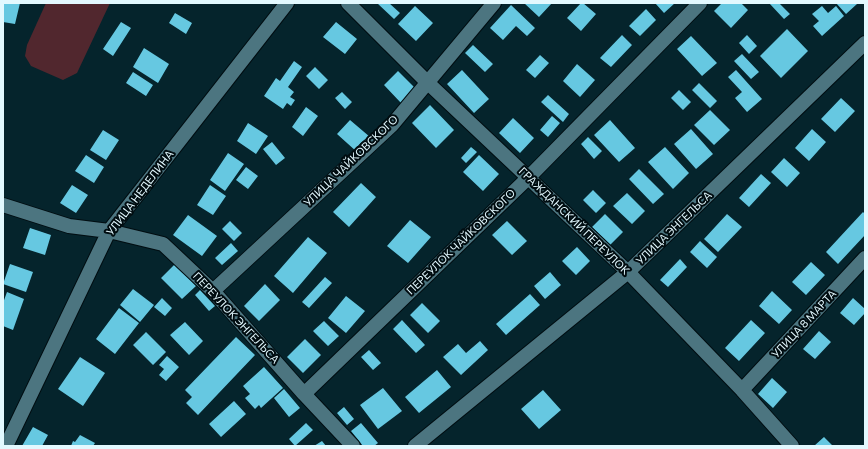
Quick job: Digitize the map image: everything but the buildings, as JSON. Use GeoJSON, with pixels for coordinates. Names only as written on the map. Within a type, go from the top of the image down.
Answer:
{"type":"FeatureCollection","features":[{"type":"Feature","properties":{"kind":"street","name":"УЛИЦА НЕДЕЛИНА"},"geometry":{"type":"LineString","coordinates":[[6,446],[109,231],[287,3]]}},
{"type":"Feature","properties":{"kind":"street","name":"ГРАЖДАНСКИЙ ПЕРЕУЛОК"},"geometry":{"type":"LineString","coordinates":[[348,3],[427,82],[628,272],[742,390],[792,446]]}},
{"type":"Feature","properties":{"kind":"street","name":"УЛИЦА ЧАЙКОВСКОГО"},"geometry":{"type":"LineString","coordinates":[[213,291],[392,125],[494,3]]}},
{"type":"Feature","properties":{"kind":"street","name":"ПЕРЕУЛОК ЧАЙКОВСКОГО"},"geometry":{"type":"LineString","coordinates":[[304,394],[529,177],[700,3]]}},
{"type":"Feature","properties":{"kind":"street","name":"УЛИЦА ЭНГЕЛЬСА"},"geometry":{"type":"LineString","coordinates":[[415,446],[628,272],[865,43]]}},
{"type":"Feature","properties":{"kind":"street","name":"ПЕРЕУЛОК ЭНГЕЛЬСА"},"geometry":{"type":"LineString","coordinates":[[3,205],[69,226],[109,231],[163,244],[213,291],[304,394],[353,446]]}},
{"type":"Feature","properties":{"kind":"street","name":"УЛИЦА 8 МАРТА"},"geometry":{"type":"LineString","coordinates":[[742,390],[865,258]]}},
{"type":"Feature","properties":{"kind":"shaded area"},"geometry":{"type":"Polygon","coordinates":[[[46,3],[110,3],[77,73],[63,80],[31,66],[25,56],[27,45],[46,3]]]}}]}
